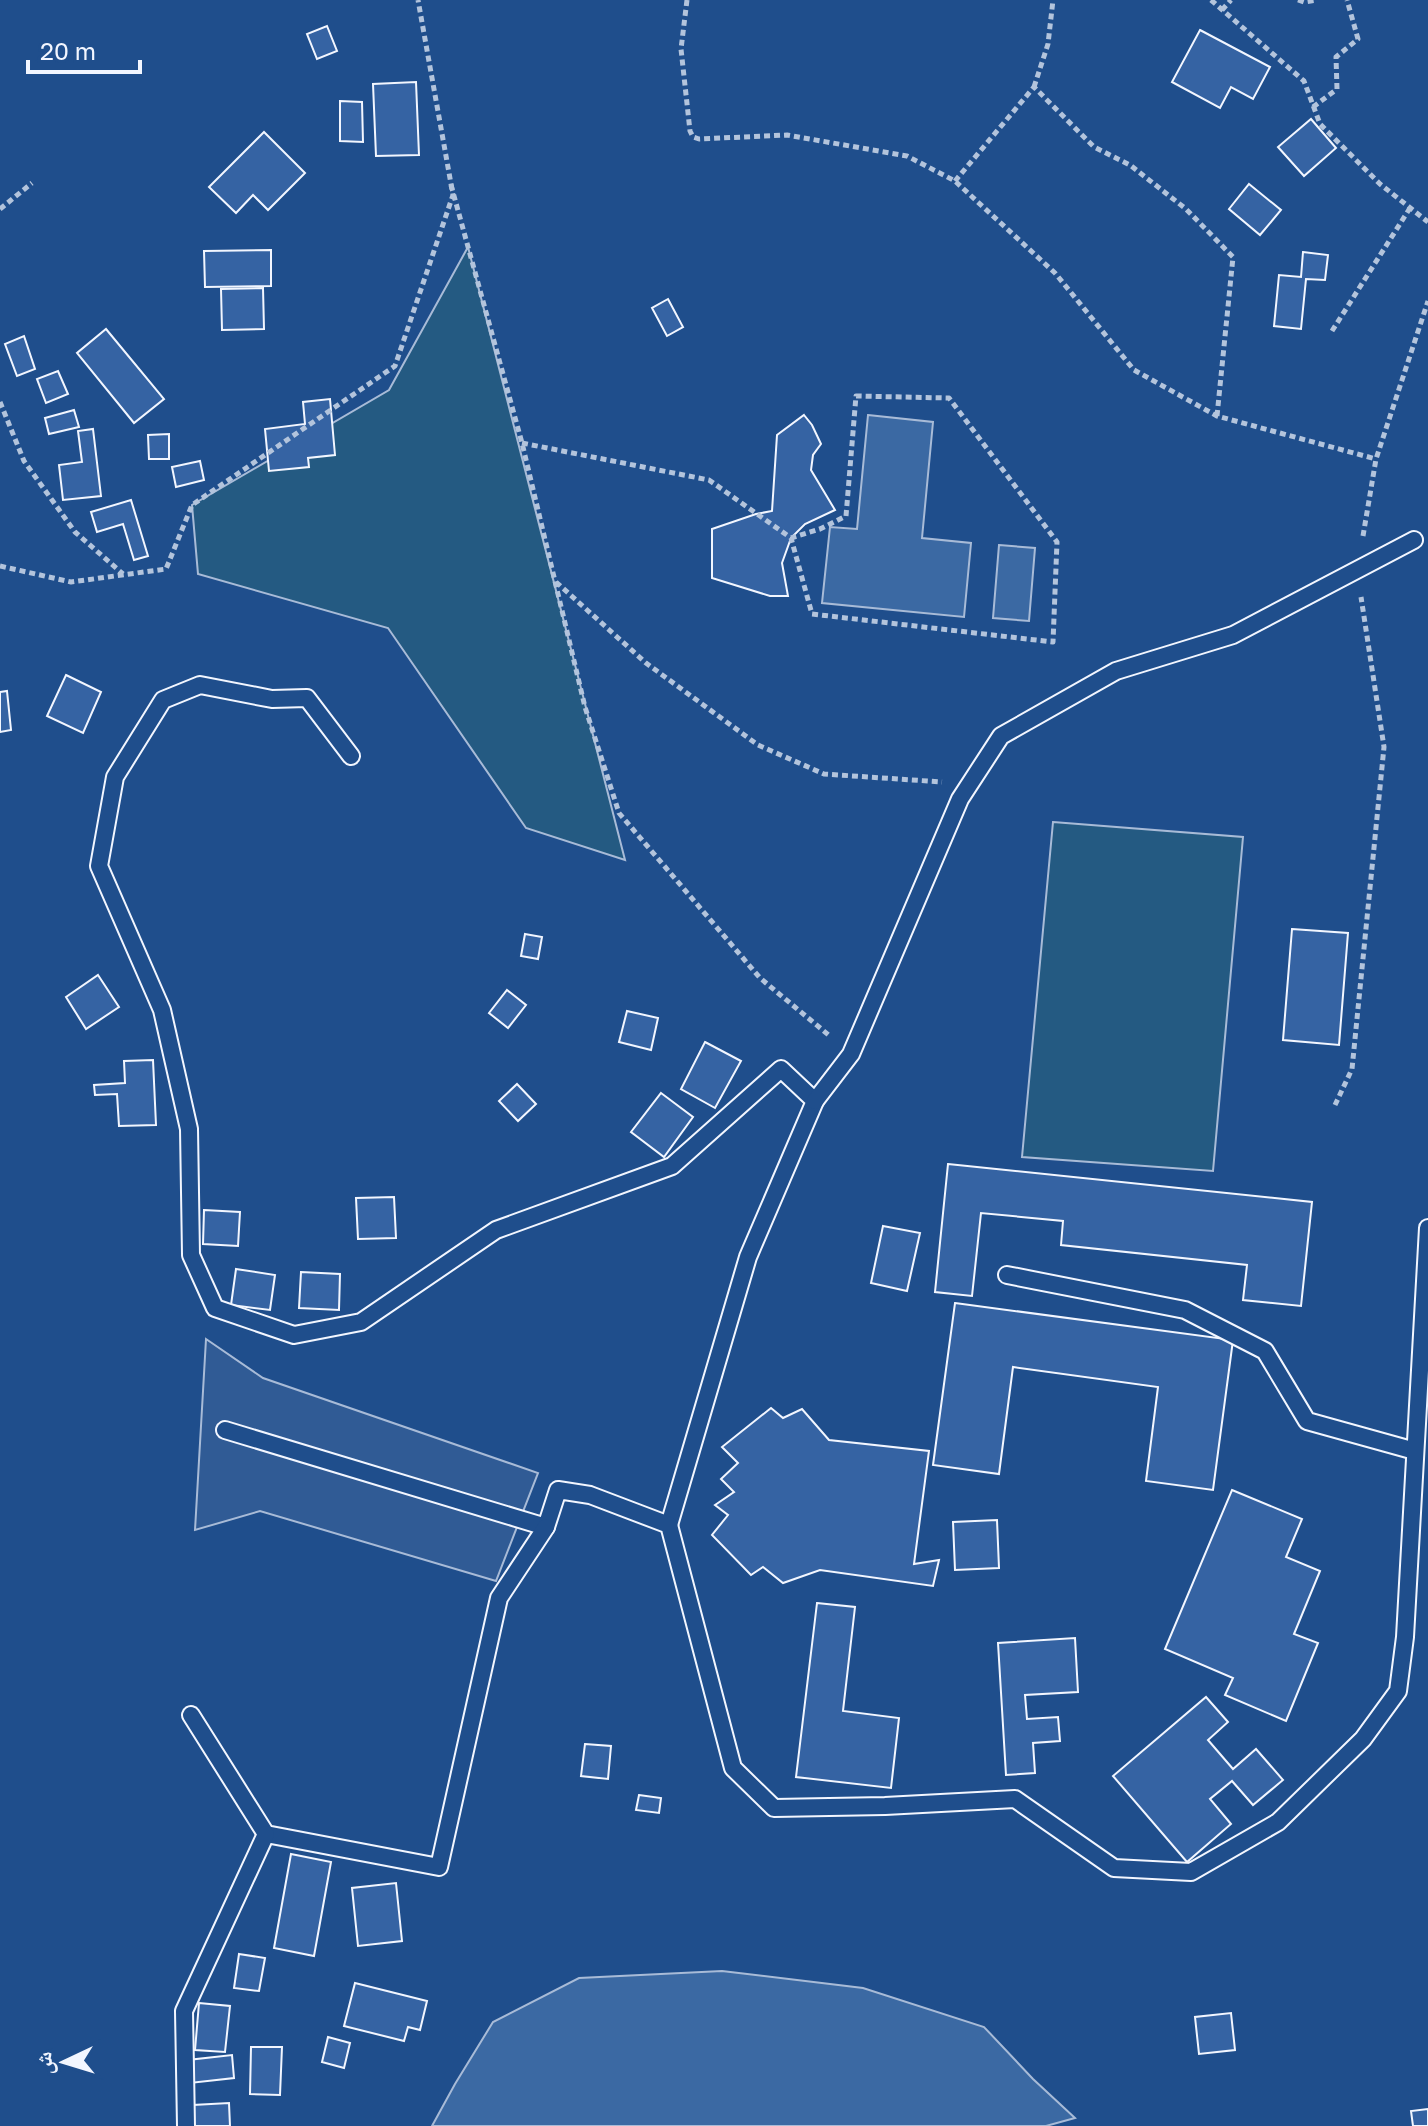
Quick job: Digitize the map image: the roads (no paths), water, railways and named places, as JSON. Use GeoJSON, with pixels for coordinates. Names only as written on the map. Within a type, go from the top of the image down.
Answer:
{"type":"FeatureCollection","features":[{"type":"Feature","properties":{"kind":"lane"},"geometry":{"type":"LineString","coordinates":[[1414,540],[1233,635],[1116,671],[1001,736],[960,799],[851,1054],[815,1101],[748,1257],[669,1525],[733,1768],[774,1808],[1015,1799],[1114,1868],[1191,1872],[1278,1822],[1363,1739],[1398,1691],[1405,1637],[1428,1228]]}},
{"type":"Feature","properties":{"kind":"lane"},"geometry":{"type":"LineString","coordinates":[[351,756],[307,698],[272,699],[200,685],[163,700],[115,777],[99,866],[162,1010],[189,1129],[191,1255],[215,1308],[294,1335],[361,1322],[496,1230],[672,1166],[781,1069],[815,1101]]}},
{"type":"Feature","properties":{"kind":"lane"},"geometry":{"type":"LineString","coordinates":[[1007,1275],[1185,1310],[1265,1351],[1307,1421],[1415,1451]]}},
{"type":"Feature","properties":{"kind":"lane"},"geometry":{"type":"LineString","coordinates":[[225,1430],[546,1527]]}},
{"type":"Feature","properties":{"kind":"lane"},"geometry":{"type":"LineString","coordinates":[[191,1715],[266,1834],[439,1867],[499,1598],[546,1527],[558,1490],[590,1495],[669,1525]]}},
{"type":"Feature","properties":{"kind":"lane"},"geometry":{"type":"LineString","coordinates":[[186,2126],[184,2011],[266,1834]]}}]}
